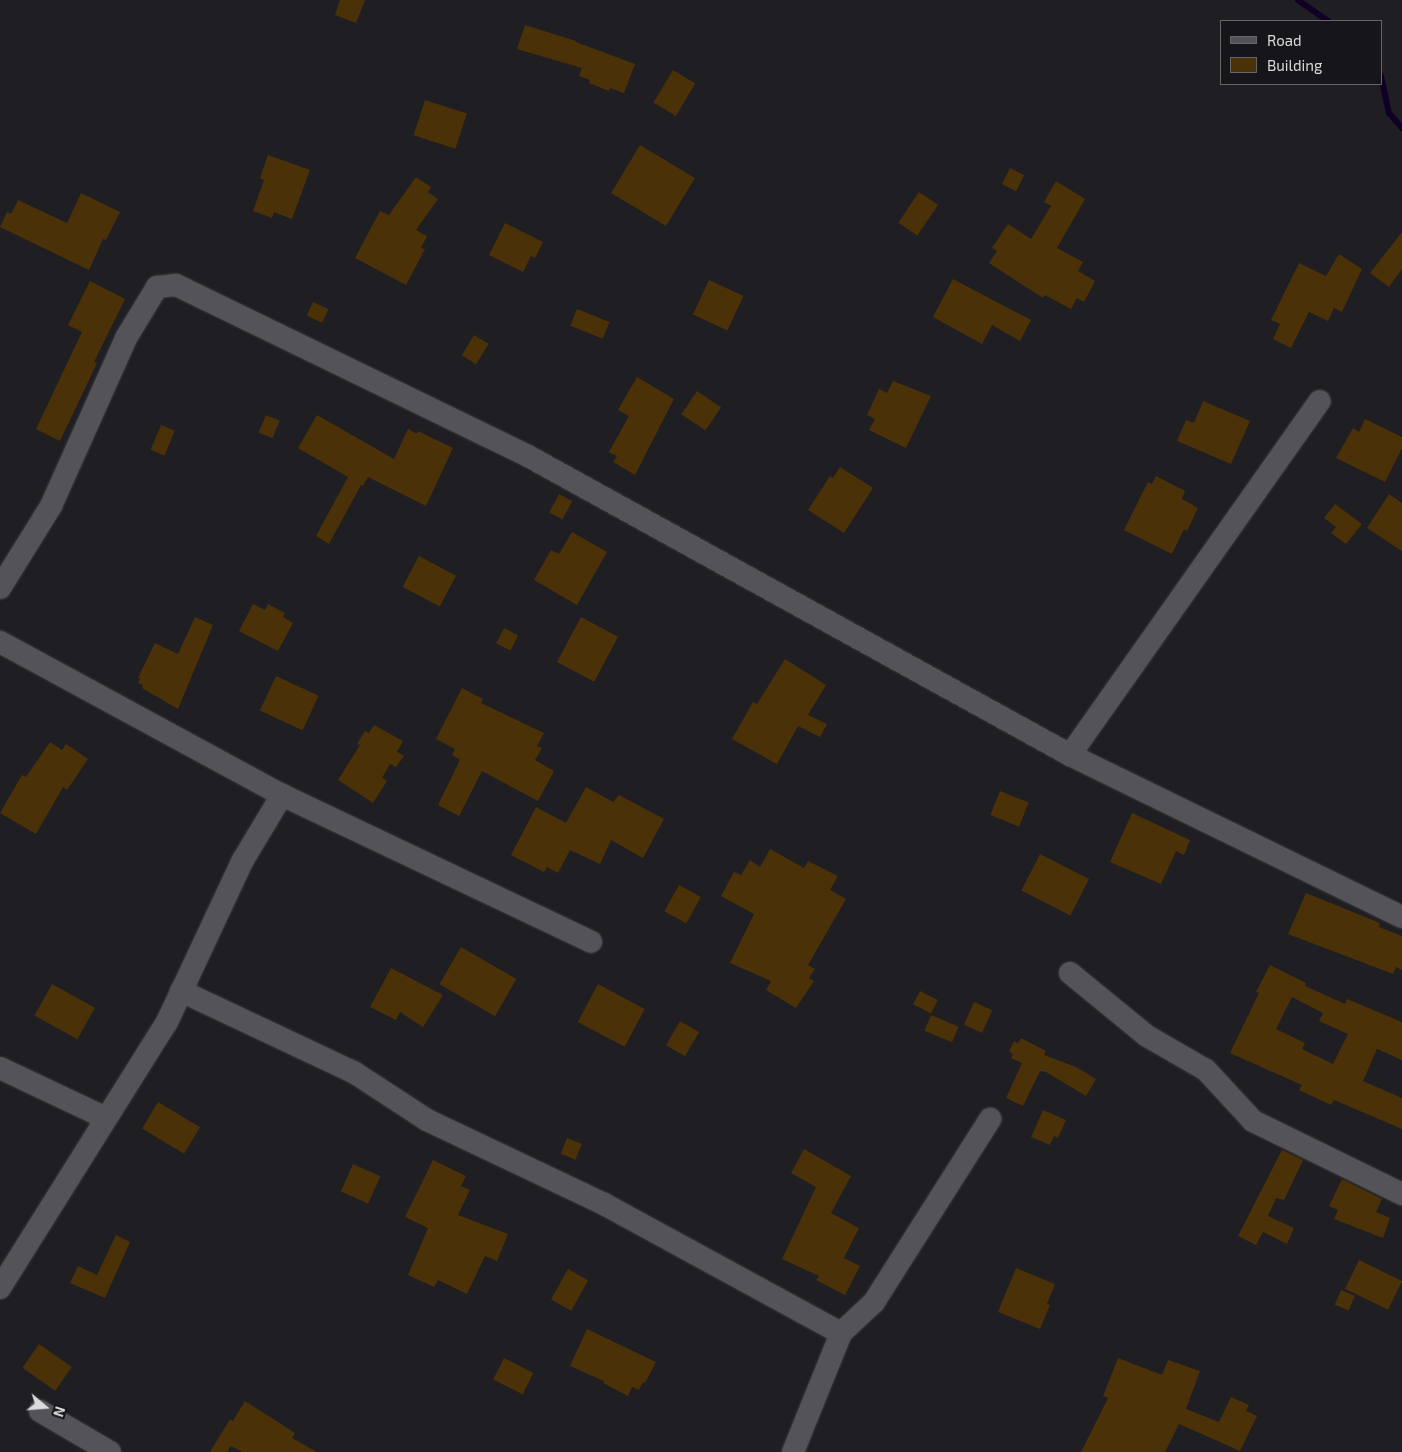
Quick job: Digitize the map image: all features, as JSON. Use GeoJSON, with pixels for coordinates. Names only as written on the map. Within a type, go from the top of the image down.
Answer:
{"type":"FeatureCollection","features":[{"type":"Feature","properties":{"kind":"street"},"geometry":{"type":"LineString","coordinates":[[2,578],[51,506],[126,338],[157,288],[176,285],[528,456],[1070,755],[1402,917]]}},
{"type":"Feature","properties":{"kind":"street"},"geometry":{"type":"LineString","coordinates":[[1070,755],[1320,401]]}},
{"type":"Feature","properties":{"kind":"street"},"geometry":{"type":"LineString","coordinates":[[0,642],[282,796],[591,942]]}},
{"type":"Feature","properties":{"kind":"street"},"geometry":{"type":"LineString","coordinates":[[0,1288],[167,1022],[243,860],[282,796]]}},
{"type":"Feature","properties":{"kind":"street"},"geometry":{"type":"LineString","coordinates":[[1070,973],[1147,1036],[1206,1070],[1253,1121],[1402,1194]]}},
{"type":"Feature","properties":{"kind":"street"},"geometry":{"type":"LineString","coordinates":[[181,991],[355,1073],[427,1120],[604,1204],[842,1333]]}},
{"type":"Feature","properties":{"kind":"street"},"geometry":{"type":"LineString","coordinates":[[0,1068],[106,1118]]}},
{"type":"Feature","properties":{"kind":"street"},"geometry":{"type":"LineString","coordinates":[[793,1452],[842,1333],[874,1302],[990,1119]]}},
{"type":"Feature","properties":{"kind":"street"},"geometry":{"type":"LineString","coordinates":[[40,1411],[110,1452]]}},
{"type":"Feature","properties":{"kind":"building"},"geometry":{"type":"Polygon","coordinates":[[[340,0],[365,0],[356,23],[335,15],[340,0]]]}},
{"type":"Feature","properties":{"kind":"building"},"geometry":{"type":"Polygon","coordinates":[[[525,25],[576,41],[635,64],[624,93],[610,88],[609,91],[589,83],[590,80],[579,76],[582,68],[517,49],[525,25]]]}},
{"type":"Feature","properties":{"kind":"building"},"geometry":{"type":"Polygon","coordinates":[[[673,70],[695,83],[676,116],[653,103],[673,70]]]}},
{"type":"Feature","properties":{"kind":"building"},"geometry":{"type":"Polygon","coordinates":[[[425,100],[467,114],[455,149],[414,135],[425,100]]]}},
{"type":"Feature","properties":{"kind":"building"},"geometry":{"type":"Polygon","coordinates":[[[640,145],[695,178],[666,226],[611,193],[640,145]]]}},
{"type":"Feature","properties":{"kind":"building"},"geometry":{"type":"Polygon","coordinates":[[[268,155],[310,170],[292,219],[274,212],[272,218],[253,211],[264,180],[260,178],[268,155]]]}},
{"type":"Feature","properties":{"kind":"building"},"geometry":{"type":"Polygon","coordinates":[[[1010,168],[1024,175],[1016,191],[1002,184],[1010,168]]]}},
{"type":"Feature","properties":{"kind":"building"},"geometry":{"type":"Polygon","coordinates":[[[416,177],[431,187],[428,192],[438,199],[416,230],[427,236],[421,248],[425,249],[406,285],[355,258],[380,211],[389,215],[416,177]]]}},
{"type":"Feature","properties":{"kind":"building"},"geometry":{"type":"Polygon","coordinates":[[[1056,181],[1085,199],[1057,248],[1083,262],[1078,271],[1095,281],[1084,302],[1077,298],[1071,309],[1045,295],[1043,298],[989,263],[997,251],[992,248],[1008,224],[1031,239],[1051,206],[1044,202],[1056,181]]]}},
{"type":"Feature","properties":{"kind":"building"},"geometry":{"type":"Polygon","coordinates":[[[919,192],[938,205],[917,236],[898,223],[919,192]]]}},
{"type":"Feature","properties":{"kind":"building"},"geometry":{"type":"Polygon","coordinates":[[[81,193],[120,212],[106,240],[103,239],[89,270],[0,227],[7,212],[11,214],[18,200],[67,223],[81,193]]]}},
{"type":"Feature","properties":{"kind":"building"},"geometry":{"type":"Polygon","coordinates":[[[505,223],[543,242],[535,258],[531,256],[523,272],[489,255],[505,223]]]}},
{"type":"Feature","properties":{"kind":"building"},"geometry":{"type":"Polygon","coordinates":[[[1402,232],[1402,269],[1389,287],[1370,273],[1402,232]]]}},
{"type":"Feature","properties":{"kind":"building"},"geometry":{"type":"Polygon","coordinates":[[[1339,254],[1362,269],[1342,312],[1334,308],[1328,321],[1309,312],[1291,348],[1273,339],[1280,324],[1271,320],[1299,263],[1326,276],[1339,254]]]}},
{"type":"Feature","properties":{"kind":"building"},"geometry":{"type":"Polygon","coordinates":[[[953,279],[1031,320],[1020,341],[992,325],[982,344],[933,317],[953,279]]]}},
{"type":"Feature","properties":{"kind":"building"},"geometry":{"type":"Polygon","coordinates":[[[709,280],[743,296],[727,330],[693,314],[709,280]]]}},
{"type":"Feature","properties":{"kind":"building"},"geometry":{"type":"Polygon","coordinates":[[[90,281],[125,299],[94,362],[97,363],[60,441],[36,429],[82,332],[68,325],[90,281]]]}},
{"type":"Feature","properties":{"kind":"building"},"geometry":{"type":"Polygon","coordinates":[[[313,302],[328,309],[322,323],[307,316],[313,302]]]}},
{"type":"Feature","properties":{"kind":"building"},"geometry":{"type":"Polygon","coordinates":[[[577,309],[609,322],[603,339],[570,326],[577,309]]]}},
{"type":"Feature","properties":{"kind":"building"},"geometry":{"type":"Polygon","coordinates":[[[474,335],[489,344],[476,364],[462,356],[474,335]]]}},
{"type":"Feature","properties":{"kind":"building"},"geometry":{"type":"Polygon","coordinates":[[[637,377],[674,399],[635,475],[613,462],[617,456],[609,452],[629,416],[618,410],[637,377]]]}},
{"type":"Feature","properties":{"kind":"building"},"geometry":{"type":"Polygon","coordinates":[[[893,381],[931,396],[906,448],[869,430],[875,419],[867,415],[879,389],[887,393],[893,381]]]}},
{"type":"Feature","properties":{"kind":"building"},"geometry":{"type":"Polygon","coordinates":[[[697,391],[721,407],[705,430],[681,414],[697,391]]]}},
{"type":"Feature","properties":{"kind":"building"},"geometry":{"type":"Polygon","coordinates":[[[1203,401],[1250,421],[1231,464],[1177,441],[1186,420],[1194,423],[1203,401]]]}},
{"type":"Feature","properties":{"kind":"building"},"geometry":{"type":"Polygon","coordinates":[[[266,415],[280,421],[272,438],[259,432],[266,415]]]}},
{"type":"Feature","properties":{"kind":"building"},"geometry":{"type":"Polygon","coordinates":[[[317,415],[394,459],[408,429],[417,434],[418,431],[453,448],[426,506],[368,477],[363,486],[361,485],[329,544],[316,536],[348,477],[298,448],[317,415]]]}},
{"type":"Feature","properties":{"kind":"building"},"geometry":{"type":"Polygon","coordinates":[[[1365,419],[1402,437],[1402,448],[1385,482],[1336,458],[1353,428],[1359,432],[1365,419]]]}},
{"type":"Feature","properties":{"kind":"building"},"geometry":{"type":"Polygon","coordinates":[[[161,425],[175,431],[164,456],[150,450],[161,425]]]}},
{"type":"Feature","properties":{"kind":"building"},"geometry":{"type":"Polygon","coordinates":[[[840,467],[873,488],[844,533],[808,510],[830,476],[833,478],[840,467]]]}},
{"type":"Feature","properties":{"kind":"building"},"geometry":{"type":"Polygon","coordinates":[[[1156,476],[1185,491],[1182,499],[1198,508],[1187,531],[1184,529],[1172,554],[1124,530],[1148,482],[1152,484],[1156,476]]]}},
{"type":"Feature","properties":{"kind":"building"},"geometry":{"type":"Polygon","coordinates":[[[559,494],[572,501],[562,520],[549,513],[559,494]]]}},
{"type":"Feature","properties":{"kind":"building"},"geometry":{"type":"Polygon","coordinates":[[[1389,494],[1402,503],[1402,551],[1367,528],[1389,494]]]}},
{"type":"Feature","properties":{"kind":"building"},"geometry":{"type":"Polygon","coordinates":[[[1335,504],[1362,524],[1346,544],[1331,533],[1336,527],[1324,518],[1335,504]]]}},
{"type":"Feature","properties":{"kind":"building"},"geometry":{"type":"Polygon","coordinates":[[[572,532],[607,552],[577,605],[534,580],[551,550],[559,554],[572,532]]]}},
{"type":"Feature","properties":{"kind":"building"},"geometry":{"type":"Polygon","coordinates":[[[419,556],[456,576],[440,607],[403,587],[419,556]]]}},
{"type":"Feature","properties":{"kind":"building"},"geometry":{"type":"Polygon","coordinates":[[[253,604],[265,610],[268,604],[285,613],[283,617],[293,623],[278,651],[239,631],[253,604]]]}},
{"type":"Feature","properties":{"kind":"building"},"geometry":{"type":"Polygon","coordinates":[[[195,617],[213,625],[178,709],[142,688],[143,685],[138,683],[140,679],[138,678],[155,643],[178,654],[195,617]]]}},
{"type":"Feature","properties":{"kind":"building"},"geometry":{"type":"Polygon","coordinates":[[[581,617],[618,637],[594,682],[557,662],[581,617]]]}},
{"type":"Feature","properties":{"kind":"building"},"geometry":{"type":"Polygon","coordinates":[[[504,628],[518,635],[511,650],[496,643],[504,628]]]}},
{"type":"Feature","properties":{"kind":"building"},"geometry":{"type":"Polygon","coordinates":[[[785,659],[826,685],[808,715],[827,724],[820,737],[798,726],[777,764],[732,739],[753,702],[757,704],[785,659]]]}},
{"type":"Feature","properties":{"kind":"building"},"geometry":{"type":"Polygon","coordinates":[[[276,676],[319,696],[303,730],[260,710],[276,676]]]}},
{"type":"Feature","properties":{"kind":"building"},"geometry":{"type":"Polygon","coordinates":[[[462,688],[483,699],[481,703],[544,733],[537,746],[542,748],[535,760],[554,771],[538,801],[482,771],[459,816],[438,805],[460,760],[452,755],[455,749],[436,739],[462,688]]]}},
{"type":"Feature","properties":{"kind":"building"},"geometry":{"type":"Polygon","coordinates":[[[374,725],[403,741],[397,752],[404,756],[396,767],[390,764],[382,778],[387,781],[373,803],[338,780],[360,745],[357,744],[365,731],[369,733],[374,725]]]}},
{"type":"Feature","properties":{"kind":"building"},"geometry":{"type":"Polygon","coordinates":[[[50,742],[62,750],[66,744],[88,759],[67,790],[63,787],[36,834],[0,813],[22,775],[26,777],[50,742]]]}},
{"type":"Feature","properties":{"kind":"building"},"geometry":{"type":"Polygon","coordinates":[[[586,787],[613,802],[619,795],[664,819],[643,858],[611,840],[600,864],[570,850],[558,873],[547,867],[544,872],[511,855],[536,807],[566,823],[586,787]]]}},
{"type":"Feature","properties":{"kind":"building"},"geometry":{"type":"Polygon","coordinates":[[[1000,791],[1029,803],[1019,827],[990,815],[1000,791]]]}},
{"type":"Feature","properties":{"kind":"building"},"geometry":{"type":"Polygon","coordinates":[[[1132,813],[1190,840],[1184,855],[1176,851],[1161,884],[1110,862],[1132,813]]]}},
{"type":"Feature","properties":{"kind":"building"},"geometry":{"type":"Polygon","coordinates":[[[770,849],[804,868],[808,861],[838,876],[830,890],[846,899],[808,965],[815,969],[809,978],[814,981],[796,1008],[766,990],[771,981],[730,963],[754,914],[721,896],[734,872],[741,875],[750,860],[760,867],[770,849]]]}},
{"type":"Feature","properties":{"kind":"building"},"geometry":{"type":"Polygon","coordinates":[[[1040,854],[1089,879],[1070,916],[1021,891],[1040,854]]]}},
{"type":"Feature","properties":{"kind":"building"},"geometry":{"type":"Polygon","coordinates":[[[679,885],[701,897],[686,923],[664,911],[679,885]]]}},
{"type":"Feature","properties":{"kind":"building"},"geometry":{"type":"Polygon","coordinates":[[[1306,893],[1380,923],[1379,927],[1402,936],[1402,970],[1396,967],[1393,974],[1288,934],[1306,893]]]}},
{"type":"Feature","properties":{"kind":"building"},"geometry":{"type":"Polygon","coordinates":[[[461,947],[516,979],[495,1016],[440,984],[461,947]]]}},
{"type":"Feature","properties":{"kind":"building"},"geometry":{"type":"Polygon","coordinates":[[[1270,965],[1306,983],[1305,986],[1345,1004],[1347,999],[1402,1022],[1402,1060],[1377,1049],[1363,1081],[1402,1098],[1402,1129],[1334,1100],[1331,1105],[1299,1090],[1302,1085],[1230,1053],[1259,993],[1256,992],[1270,965]],[[1292,997],[1276,1029],[1305,1043],[1302,1049],[1333,1064],[1348,1034],[1319,1021],[1323,1013],[1292,997]]]}},
{"type":"Feature","properties":{"kind":"building"},"geometry":{"type":"Polygon","coordinates":[[[391,968],[443,995],[423,1027],[400,1012],[396,1020],[370,1007],[391,968]]]}},
{"type":"Feature","properties":{"kind":"building"},"geometry":{"type":"Polygon","coordinates":[[[52,984],[95,1008],[77,1039],[35,1015],[52,984]]]}},
{"type":"Feature","properties":{"kind":"building"},"geometry":{"type":"Polygon","coordinates":[[[598,984],[645,1009],[625,1047],[578,1022],[598,984]]]}},
{"type":"Feature","properties":{"kind":"building"},"geometry":{"type":"Polygon","coordinates":[[[920,991],[938,1000],[931,1013],[913,1004],[920,991]]]}},
{"type":"Feature","properties":{"kind":"building"},"geometry":{"type":"Polygon","coordinates":[[[974,1002],[992,1010],[982,1033],[964,1025],[974,1002]]]}},
{"type":"Feature","properties":{"kind":"building"},"geometry":{"type":"Polygon","coordinates":[[[931,1015],[959,1027],[952,1042],[924,1031],[931,1015]]]}},
{"type":"Feature","properties":{"kind":"building"},"geometry":{"type":"Polygon","coordinates":[[[680,1021],[699,1032],[685,1056],[666,1045],[680,1021]]]}},
{"type":"Feature","properties":{"kind":"building"},"geometry":{"type":"Polygon","coordinates":[[[1021,1038],[1046,1051],[1044,1055],[1076,1067],[1096,1079],[1086,1096],[1046,1072],[1040,1071],[1023,1106],[1006,1098],[1022,1063],[1011,1058],[1013,1054],[1009,1051],[1014,1041],[1018,1043],[1021,1038]]]}},
{"type":"Feature","properties":{"kind":"building"},"geometry":{"type":"Polygon","coordinates":[[[158,1102],[200,1127],[184,1154],[142,1129],[158,1102]]]}},
{"type":"Feature","properties":{"kind":"building"},"geometry":{"type":"Polygon","coordinates":[[[1043,1110],[1066,1120],[1058,1138],[1054,1136],[1050,1145],[1031,1137],[1043,1110]]]}},
{"type":"Feature","properties":{"kind":"building"},"geometry":{"type":"Polygon","coordinates":[[[567,1138],[582,1144],[575,1160],[561,1154],[567,1138]]]}},
{"type":"Feature","properties":{"kind":"building"},"geometry":{"type":"Polygon","coordinates":[[[804,1149],[851,1176],[831,1213],[859,1228],[844,1258],[860,1266],[845,1295],[816,1280],[819,1276],[782,1259],[816,1187],[791,1173],[804,1149]]]}},
{"type":"Feature","properties":{"kind":"building"},"geometry":{"type":"Polygon","coordinates":[[[1282,1150],[1303,1160],[1284,1200],[1276,1198],[1268,1216],[1294,1228],[1287,1244],[1263,1232],[1256,1245],[1238,1236],[1282,1150]]]}},
{"type":"Feature","properties":{"kind":"building"},"geometry":{"type":"Polygon","coordinates":[[[433,1160],[466,1176],[461,1186],[470,1190],[458,1215],[508,1234],[497,1261],[485,1256],[467,1294],[438,1280],[434,1287],[408,1275],[428,1228],[405,1217],[433,1160]]]}},
{"type":"Feature","properties":{"kind":"building"},"geometry":{"type":"Polygon","coordinates":[[[353,1164],[380,1176],[368,1204],[341,1191],[353,1164]]]}},
{"type":"Feature","properties":{"kind":"building"},"geometry":{"type":"Polygon","coordinates":[[[1342,1179],[1382,1199],[1376,1212],[1390,1218],[1383,1238],[1334,1219],[1338,1210],[1329,1206],[1342,1179]]]}},
{"type":"Feature","properties":{"kind":"building"},"geometry":{"type":"Polygon","coordinates":[[[116,1235],[130,1242],[105,1298],[70,1283],[78,1266],[97,1275],[116,1235]]]}},
{"type":"Feature","properties":{"kind":"building"},"geometry":{"type":"Polygon","coordinates":[[[1359,1260],[1402,1281],[1388,1310],[1345,1289],[1359,1260]]]}},
{"type":"Feature","properties":{"kind":"building"},"geometry":{"type":"Polygon","coordinates":[[[1016,1268],[1055,1284],[1047,1304],[1050,1305],[1040,1329],[998,1312],[1016,1268]]]}},
{"type":"Feature","properties":{"kind":"building"},"geometry":{"type":"Polygon","coordinates":[[[568,1269],[588,1280],[571,1311],[551,1300],[568,1269]]]}},
{"type":"Feature","properties":{"kind":"building"},"geometry":{"type":"Polygon","coordinates":[[[1341,1290],[1355,1296],[1349,1311],[1335,1305],[1341,1290]]]}},
{"type":"Feature","properties":{"kind":"building"},"geometry":{"type":"Polygon","coordinates":[[[587,1329],[656,1362],[639,1390],[632,1387],[628,1396],[603,1383],[604,1381],[570,1366],[587,1329]]]}},
{"type":"Feature","properties":{"kind":"building"},"geometry":{"type":"Polygon","coordinates":[[[39,1344],[72,1367],[55,1391],[22,1368],[39,1344]]]}},
{"type":"Feature","properties":{"kind":"building"},"geometry":{"type":"Polygon","coordinates":[[[504,1358],[533,1373],[523,1394],[493,1379],[504,1358]]]}},
{"type":"Feature","properties":{"kind":"building"},"geometry":{"type":"Polygon","coordinates":[[[1118,1358],[1162,1375],[1168,1360],[1200,1371],[1186,1409],[1219,1422],[1231,1397],[1249,1405],[1246,1411],[1257,1416],[1240,1451],[1179,1424],[1165,1452],[1081,1452],[1108,1398],[1103,1396],[1118,1358]]]}},
{"type":"Feature","properties":{"kind":"building"},"geometry":{"type":"Polygon","coordinates":[[[245,1401],[295,1433],[292,1438],[317,1452],[242,1452],[231,1446],[227,1452],[210,1452],[230,1419],[233,1421],[245,1401]]]}},
{"type":"Feature","properties":{"kind":"waterway"},"geometry":{"type":"LineString","coordinates":[[1298,0],[1327,20]]}},
{"type":"Feature","properties":{"kind":"waterway"},"geometry":{"type":"LineString","coordinates":[[1382,81],[1389,113],[1402,128]]}}]}
